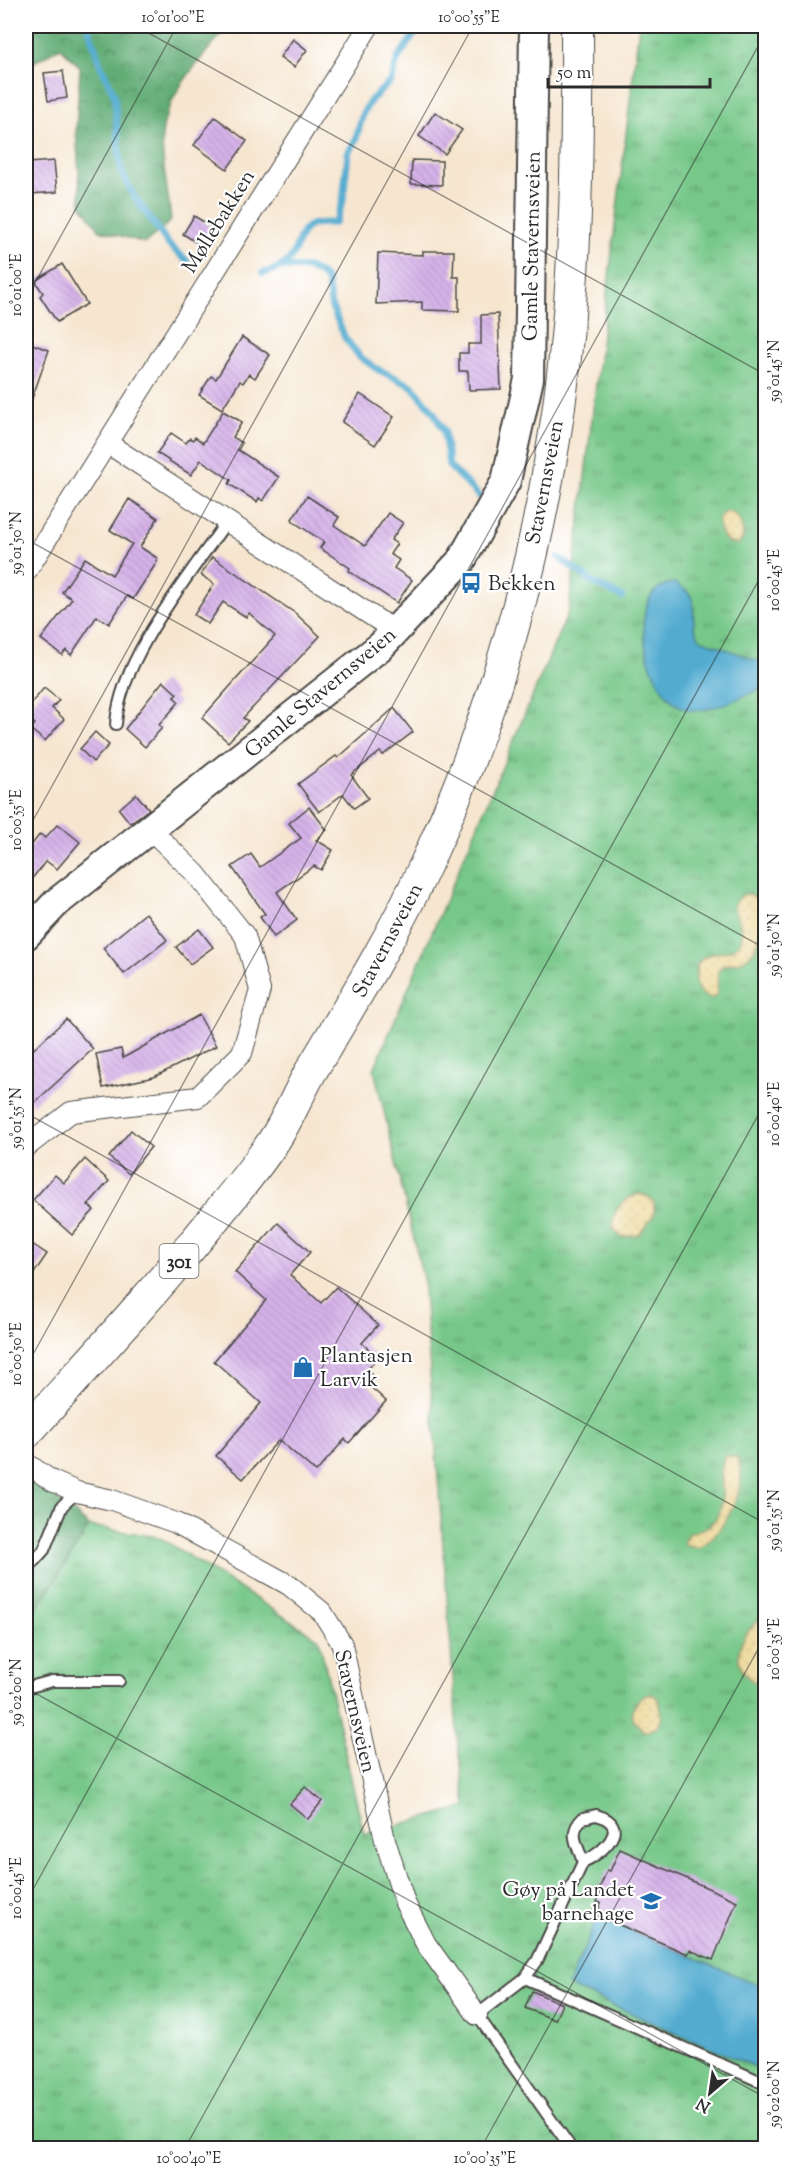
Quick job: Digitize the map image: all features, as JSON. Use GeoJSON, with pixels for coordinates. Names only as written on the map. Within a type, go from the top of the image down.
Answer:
{"type":"FeatureCollection","features":[{"type":"Feature","properties":{"kind":"main road","name":"Stavernsveien"},"geometry":{"type":"LineString","coordinates":[[26,1433],[161,1282],[241,1185],[278,1135],[310,1072],[363,986],[424,868],[471,755],[518,608],[550,464],[568,326],[575,199],[577,26]]}},
{"type":"Feature","properties":{"kind":"main road","name":"Stavernsveien"},"geometry":{"type":"LineString","coordinates":[[26,1404],[194,1212],[262,1127],[310,1072]]}},
{"type":"Feature","properties":{"kind":"street","name":"Møllebakken"},"geometry":{"type":"LineString","coordinates":[[26,572],[369,26]]}},
{"type":"Feature","properties":{"kind":"street","name":"Gamle Stavernsveien"},"geometry":{"type":"LineString","coordinates":[[26,935],[56,903],[381,646],[461,561],[506,481],[529,379],[534,26]]}},
{"type":"Feature","properties":{"kind":"street"},"geometry":{"type":"LineString","coordinates":[[107,442],[395,631]]}},
{"type":"Feature","properties":{"kind":"street"},"geometry":{"type":"LineString","coordinates":[[26,1147],[71,1112],[140,1106],[198,1097],[242,1053],[260,990],[245,936],[196,873],[150,829]]}},
{"type":"Feature","properties":{"kind":"street","name":"Stavernsveien"},"geometry":{"type":"LineString","coordinates":[[26,1463],[52,1481],[76,1491],[112,1500],[176,1523],[289,1585],[322,1612],[342,1644],[385,1840],[405,1902],[426,1944],[477,2015]]}},
{"type":"Feature","properties":{"kind":"lane"},"geometry":{"type":"LineString","coordinates":[[116,724],[117,710],[128,673],[174,598],[227,521]]}},
{"type":"Feature","properties":{"kind":"lane"},"geometry":{"type":"LineString","coordinates":[[26,1570],[44,1550],[62,1506],[76,1491]]}},
{"type":"Feature","properties":{"kind":"lane"},"geometry":{"type":"LineString","coordinates":[[26,1688],[52,1681],[119,1681]]}},
{"type":"Feature","properties":{"kind":"lane"},"geometry":{"type":"LineString","coordinates":[[571,2148],[477,2015],[525,1978],[537,1961],[583,1862],[610,1845],[613,1832],[603,1817],[583,1818],[574,1830],[573,1838],[583,1862]]}},
{"type":"Feature","properties":{"kind":"lane"},"geometry":{"type":"LineString","coordinates":[[525,1978],[765,2084]]}},
{"type":"Feature","properties":{"kind":"green space"},"geometry":{"type":"Polygon","coordinates":[[[26,26],[228,26],[196,64],[169,108],[162,139],[171,221],[145,243],[100,230],[81,205],[76,130],[80,67],[60,47],[26,67],[26,26]]]}},
{"type":"Feature","properties":{"kind":"green space"},"geometry":{"type":"Polygon","coordinates":[[[639,26],[765,26],[765,2148],[26,2148],[26,1620],[49,1590],[89,1526],[159,1537],[319,1639],[364,1834],[466,1807],[458,1744],[423,1278],[374,1069],[569,610],[639,26]]]}},
{"type":"Feature","properties":{"kind":"green space"},"geometry":{"type":"Polygon","coordinates":[[[26,1472],[89,1526],[49,1590],[26,1620],[26,1472]]]}},
{"type":"Feature","properties":{"kind":"sand"},"geometry":{"type":"Polygon","coordinates":[[[727,511],[738,518],[741,525],[743,538],[738,544],[727,542],[719,530],[719,517],[727,511]]]}},
{"type":"Feature","properties":{"kind":"sand"},"geometry":{"type":"Polygon","coordinates":[[[751,894],[759,900],[761,915],[758,940],[751,954],[743,961],[722,966],[718,972],[717,994],[713,998],[707,997],[702,994],[697,985],[698,963],[708,956],[731,950],[740,942],[742,932],[734,905],[742,895],[751,894]]]}},
{"type":"Feature","properties":{"kind":"sand"},"geometry":{"type":"Polygon","coordinates":[[[639,1194],[647,1196],[654,1202],[654,1215],[639,1235],[621,1237],[613,1228],[614,1216],[623,1202],[639,1194]]]}},
{"type":"Feature","properties":{"kind":"sand"},"geometry":{"type":"Polygon","coordinates":[[[726,1456],[736,1457],[740,1468],[741,1480],[732,1508],[725,1521],[707,1542],[698,1548],[687,1546],[684,1543],[687,1535],[710,1525],[721,1507],[721,1470],[726,1456]]]}},
{"type":"Feature","properties":{"kind":"sand"},"geometry":{"type":"Polygon","coordinates":[[[765,1616],[765,1639],[760,1643],[757,1652],[760,1678],[754,1682],[745,1674],[741,1666],[740,1647],[750,1630],[765,1616]]]}},
{"type":"Feature","properties":{"kind":"sand"},"geometry":{"type":"Polygon","coordinates":[[[650,1693],[659,1699],[662,1717],[658,1727],[645,1732],[634,1721],[633,1712],[638,1700],[650,1693]]]}},
{"type":"Feature","properties":{"kind":"water"},"geometry":{"type":"Polygon","coordinates":[[[675,583],[689,593],[693,601],[694,627],[700,639],[752,659],[759,661],[765,658],[765,687],[719,706],[700,710],[691,710],[676,704],[662,689],[652,669],[646,646],[644,623],[647,604],[658,589],[675,583]]]}},
{"type":"Feature","properties":{"kind":"water"},"geometry":{"type":"Polygon","coordinates":[[[598,1916],[765,1988],[765,2071],[568,1986],[598,1916]]]}},
{"type":"Feature","properties":{"kind":"building"},"geometry":{"type":"Polygon","coordinates":[[[293,39],[307,50],[294,67],[280,57],[293,39]]]}},
{"type":"Feature","properties":{"kind":"building"},"geometry":{"type":"Polygon","coordinates":[[[63,71],[67,98],[48,101],[44,73],[63,71]]]}},
{"type":"Feature","properties":{"kind":"building"},"geometry":{"type":"Polygon","coordinates":[[[435,112],[462,130],[445,154],[419,136],[435,112]]]}},
{"type":"Feature","properties":{"kind":"building"},"geometry":{"type":"Polygon","coordinates":[[[215,117],[247,141],[227,169],[194,145],[215,117]]]}},
{"type":"Feature","properties":{"kind":"building"},"geometry":{"type":"Polygon","coordinates":[[[412,160],[442,161],[442,185],[411,184],[412,160]]]}},
{"type":"Feature","properties":{"kind":"building"},"geometry":{"type":"Polygon","coordinates":[[[54,161],[57,192],[31,194],[28,163],[54,161]]]}},
{"type":"Feature","properties":{"kind":"building"},"geometry":{"type":"Polygon","coordinates":[[[194,216],[214,228],[202,246],[183,234],[194,216]]]}},
{"type":"Feature","properties":{"kind":"building"},"geometry":{"type":"Polygon","coordinates":[[[423,251],[454,251],[453,277],[459,277],[459,311],[422,310],[422,302],[376,304],[378,253],[423,255],[423,251]]]}},
{"type":"Feature","properties":{"kind":"building"},"geometry":{"type":"Polygon","coordinates":[[[62,264],[87,304],[57,322],[40,296],[43,293],[35,281],[62,264]]]}},
{"type":"Feature","properties":{"kind":"building"},"geometry":{"type":"Polygon","coordinates":[[[498,314],[501,389],[469,390],[468,371],[459,371],[459,353],[468,353],[468,344],[481,344],[481,315],[498,314]]]}},
{"type":"Feature","properties":{"kind":"building"},"geometry":{"type":"Polygon","coordinates":[[[242,337],[270,355],[255,378],[249,374],[243,383],[240,381],[222,409],[199,395],[211,376],[216,379],[242,337]]]}},
{"type":"Feature","properties":{"kind":"building"},"geometry":{"type":"Polygon","coordinates":[[[26,342],[49,350],[28,410],[26,410],[26,342]]]}},
{"type":"Feature","properties":{"kind":"building"},"geometry":{"type":"Polygon","coordinates":[[[360,394],[394,417],[375,445],[342,422],[360,394]]]}},
{"type":"Feature","properties":{"kind":"building"},"geometry":{"type":"Polygon","coordinates":[[[223,411],[242,422],[233,437],[242,443],[238,450],[279,477],[263,501],[259,498],[257,502],[229,484],[231,480],[201,460],[191,475],[157,453],[171,433],[186,443],[190,438],[193,440],[195,437],[203,443],[223,411]]]}},
{"type":"Feature","properties":{"kind":"building"},"geometry":{"type":"Polygon","coordinates":[[[307,496],[339,517],[334,525],[365,546],[388,513],[403,523],[391,540],[397,544],[390,554],[399,560],[394,568],[412,580],[397,603],[349,571],[350,568],[320,548],[324,542],[294,522],[292,519],[307,496]]]}},
{"type":"Feature","properties":{"kind":"building"},"geometry":{"type":"Polygon","coordinates":[[[129,499],[158,518],[140,547],[157,558],[157,562],[133,599],[127,596],[109,624],[97,616],[71,655],[66,650],[62,655],[41,639],[72,599],[62,592],[85,558],[112,575],[132,544],[110,530],[129,499]]]}},
{"type":"Feature","properties":{"kind":"building"},"geometry":{"type":"Polygon","coordinates":[[[212,557],[295,613],[320,636],[243,718],[248,721],[228,742],[202,718],[275,636],[249,613],[246,617],[223,602],[208,624],[194,615],[214,584],[201,575],[212,557]]]}},
{"type":"Feature","properties":{"kind":"building"},"geometry":{"type":"Polygon","coordinates":[[[163,681],[177,694],[174,697],[179,702],[159,725],[162,728],[145,747],[125,729],[163,681]]]}},
{"type":"Feature","properties":{"kind":"building"},"geometry":{"type":"Polygon","coordinates":[[[44,688],[59,700],[52,708],[64,719],[45,741],[30,729],[35,724],[26,716],[26,710],[44,688]]]}},
{"type":"Feature","properties":{"kind":"building"},"geometry":{"type":"Polygon","coordinates":[[[394,708],[413,732],[383,755],[380,752],[351,775],[368,798],[354,808],[343,794],[319,812],[298,784],[336,756],[338,758],[394,708]]]}},
{"type":"Feature","properties":{"kind":"building"},"geometry":{"type":"Polygon","coordinates":[[[95,732],[109,745],[93,762],[80,749],[95,732]]]}},
{"type":"Feature","properties":{"kind":"building"},"geometry":{"type":"Polygon","coordinates":[[[136,794],[149,809],[130,823],[119,809],[136,794]]]}},
{"type":"Feature","properties":{"kind":"building"},"geometry":{"type":"Polygon","coordinates":[[[309,807],[327,830],[316,840],[333,850],[321,870],[314,866],[277,892],[297,920],[274,937],[260,917],[265,914],[232,867],[251,854],[260,867],[301,838],[289,823],[309,807]]]}},
{"type":"Feature","properties":{"kind":"building"},"geometry":{"type":"Polygon","coordinates":[[[58,824],[80,842],[57,869],[46,861],[26,886],[26,852],[40,834],[45,838],[58,824]]]}},
{"type":"Feature","properties":{"kind":"building"},"geometry":{"type":"Polygon","coordinates":[[[146,913],[167,940],[124,974],[103,948],[146,913]]]}},
{"type":"Feature","properties":{"kind":"building"},"geometry":{"type":"Polygon","coordinates":[[[199,929],[213,947],[190,964],[176,947],[199,929]]]}},
{"type":"Feature","properties":{"kind":"building"},"geometry":{"type":"Polygon","coordinates":[[[199,1015],[216,1046],[154,1077],[103,1088],[96,1054],[121,1049],[123,1058],[199,1015]]]}},
{"type":"Feature","properties":{"kind":"building"},"geometry":{"type":"Polygon","coordinates":[[[66,1019],[93,1049],[33,1104],[26,1096],[26,1056],[66,1019]]]}},
{"type":"Feature","properties":{"kind":"building"},"geometry":{"type":"Polygon","coordinates":[[[131,1130],[151,1147],[129,1174],[109,1157],[131,1130]]]}},
{"type":"Feature","properties":{"kind":"building"},"geometry":{"type":"Polygon","coordinates":[[[85,1159],[109,1181],[88,1205],[94,1210],[72,1235],[33,1200],[55,1175],[64,1183],[85,1159]]]}},
{"type":"Feature","properties":{"kind":"building"},"geometry":{"type":"Polygon","coordinates":[[[278,1223],[310,1252],[290,1275],[321,1303],[336,1287],[378,1325],[362,1343],[378,1358],[367,1370],[371,1374],[365,1382],[386,1401],[349,1443],[345,1439],[316,1472],[279,1440],[243,1479],[216,1456],[261,1403],[214,1361],[266,1300],[235,1272],[278,1223]]]}},
{"type":"Feature","properties":{"kind":"building"},"geometry":{"type":"Polygon","coordinates":[[[26,1240],[47,1254],[26,1285],[26,1240]]]}},
{"type":"Feature","properties":{"kind":"building"},"geometry":{"type":"Polygon","coordinates":[[[305,1787],[322,1801],[308,1819],[290,1804],[305,1787]]]}},
{"type":"Feature","properties":{"kind":"building"},"geometry":{"type":"Polygon","coordinates":[[[620,1849],[737,1901],[713,1960],[690,1950],[688,1954],[596,1915],[601,1903],[597,1902],[601,1893],[598,1892],[607,1870],[610,1871],[620,1849]]]}},
{"type":"Feature","properties":{"kind":"building"},"geometry":{"type":"Polygon","coordinates":[[[532,1991],[562,2004],[555,2020],[525,2008],[532,1991]]]}},
{"type":"Feature","properties":{"kind":"waterway"},"geometry":{"type":"LineString","coordinates":[[88,26],[100,64],[114,94],[121,171],[134,196],[169,245],[187,261]]}},
{"type":"Feature","properties":{"kind":"waterway"},"geometry":{"type":"LineString","coordinates":[[263,273],[277,269],[286,263],[292,257],[301,236],[311,225],[335,223],[343,201],[348,153],[356,139],[363,113],[371,100],[391,81],[398,58],[420,26]]}},
{"type":"Feature","properties":{"kind":"waterway"},"geometry":{"type":"LineString","coordinates":[[283,267],[308,268],[319,273],[327,281],[331,305],[345,338],[360,357],[377,369],[412,386],[433,411],[444,431],[449,466],[479,496]]}},
{"type":"Feature","properties":{"kind":"waterway"},"geometry":{"type":"LineString","coordinates":[[558,557],[594,583],[622,597]]}},
{"type":"Feature","properties":{"kind":"place","name":"Bekken"},"geometry":{"type":"Point","coordinates":[471,583]}},
{"type":"Feature","properties":{"kind":"place","name":"Plantasjen Larvik"},"geometry":{"type":"Point","coordinates":[303,1367]}},
{"type":"Feature","properties":{"kind":"place","name":"Gøy på Landet barnehage"},"geometry":{"type":"Point","coordinates":[651,1901]}}]}
